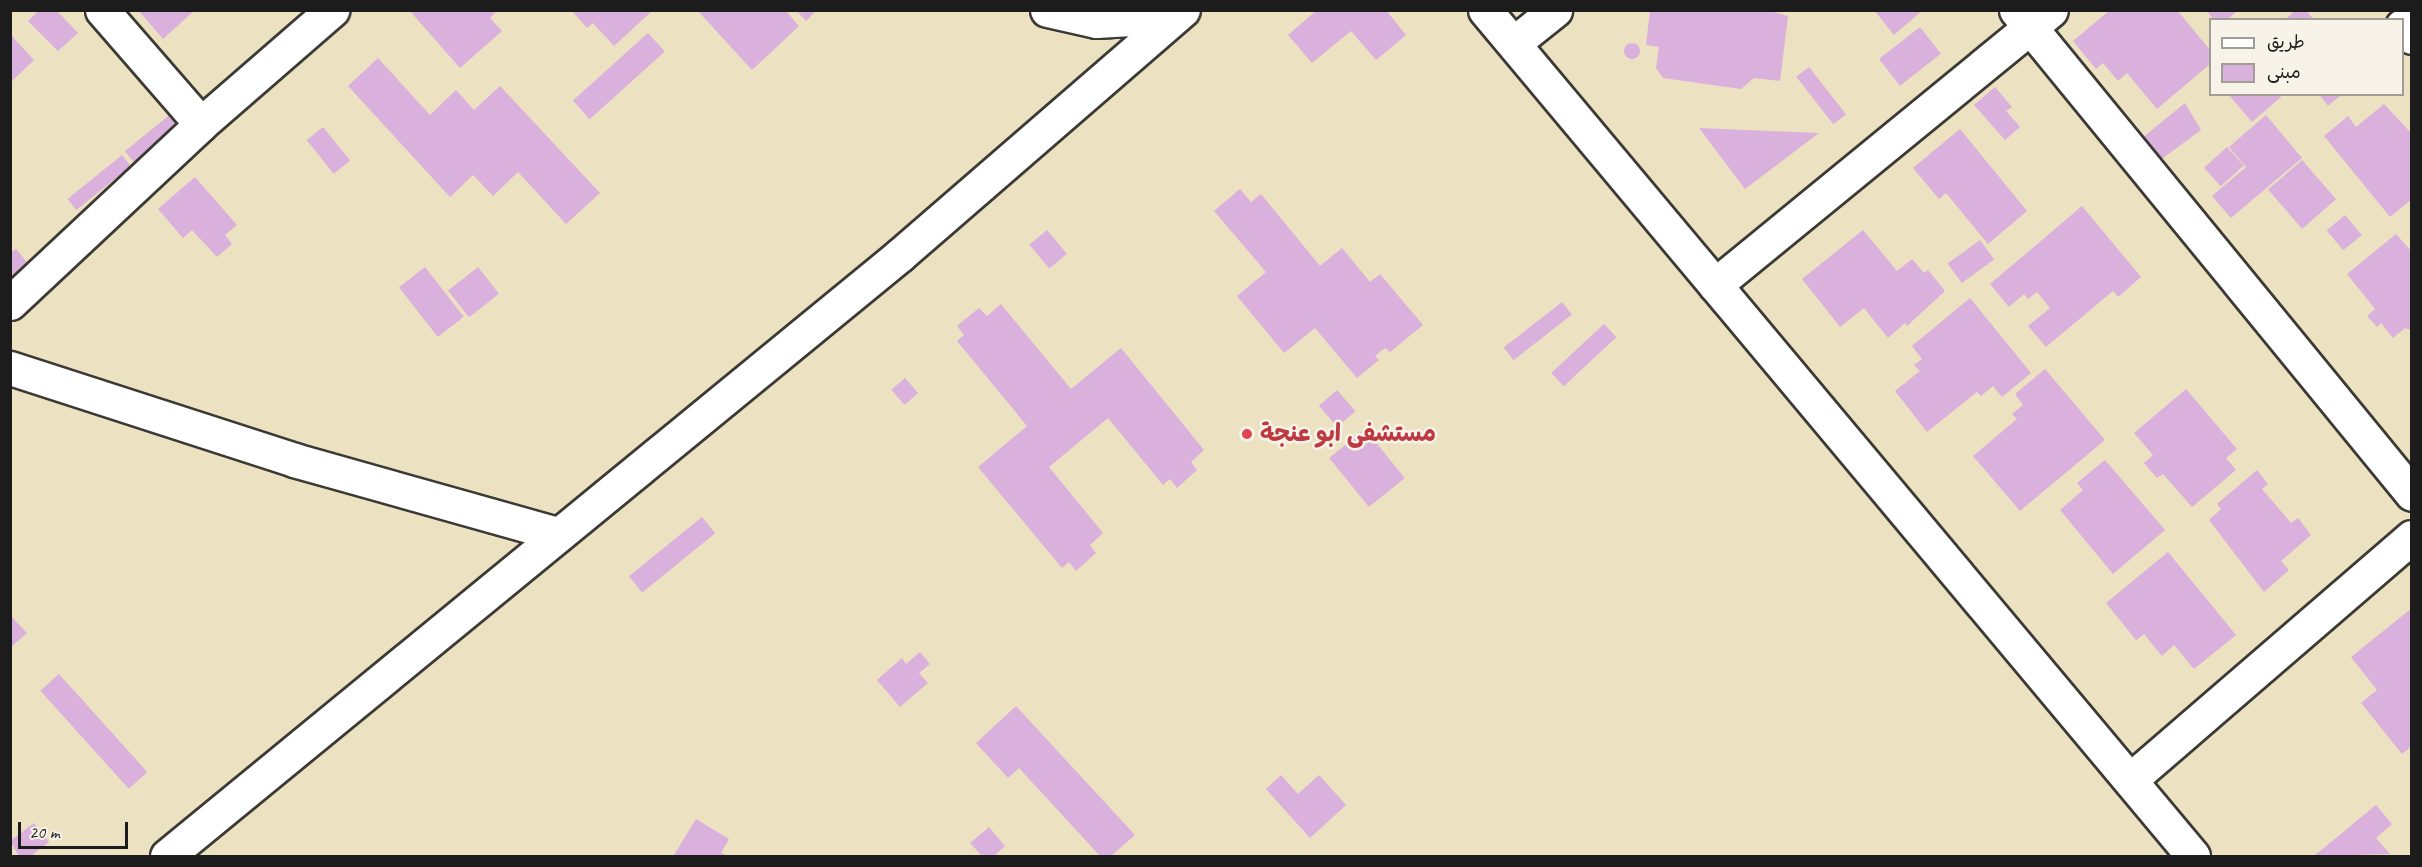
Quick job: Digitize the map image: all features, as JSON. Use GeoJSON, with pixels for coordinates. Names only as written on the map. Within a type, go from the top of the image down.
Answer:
{"type":"FeatureCollection","features":[{"type":"Feature","properties":{"kind":"street"},"geometry":{"type":"LineString","coordinates":[[102,10],[201,124]]}},
{"type":"Feature","properties":{"kind":"street"},"geometry":{"type":"LineString","coordinates":[[10,303],[201,124],[332,10]]}},
{"type":"Feature","properties":{"kind":"street"},"geometry":{"type":"LineString","coordinates":[[1047,10],[1096,21],[1132,19],[1169,10]]}},
{"type":"Feature","properties":{"kind":"street"},"geometry":{"type":"LineString","coordinates":[[167,856],[900,255],[1184,10]]}},
{"type":"Feature","properties":{"kind":"street"},"geometry":{"type":"LineString","coordinates":[[1485,10],[2193,856]]}},
{"type":"Feature","properties":{"kind":"street"},"geometry":{"type":"LineString","coordinates":[[1514,43],[1555,10]]}},
{"type":"Feature","properties":{"kind":"street"},"geometry":{"type":"LineString","coordinates":[[1715,285],[2033,16],[2412,494]]}},
{"type":"Feature","properties":{"kind":"street"},"geometry":{"type":"LineString","coordinates":[[10,368],[294,460],[558,534]]}},
{"type":"Feature","properties":{"kind":"street"},"geometry":{"type":"LineString","coordinates":[[2130,780],[2412,537]]}},
{"type":"Feature","properties":{"kind":"building"},"geometry":{"type":"Polygon","coordinates":[[[39,10],[56,10],[78,33],[58,51],[28,21],[39,10]]]}},
{"type":"Feature","properties":{"kind":"building"},"geometry":{"type":"Polygon","coordinates":[[[138,10],[195,10],[163,39],[138,10]]]}},
{"type":"Feature","properties":{"kind":"building"},"geometry":{"type":"Polygon","coordinates":[[[409,10],[498,10],[490,18],[502,31],[460,68],[409,10]]]}},
{"type":"Feature","properties":{"kind":"building"},"geometry":{"type":"Polygon","coordinates":[[[571,10],[653,10],[614,46],[593,23],[587,28],[571,10]]]}},
{"type":"Feature","properties":{"kind":"building"},"geometry":{"type":"Polygon","coordinates":[[[697,10],[785,10],[799,26],[752,70],[697,10]]]}},
{"type":"Feature","properties":{"kind":"building"},"geometry":{"type":"Polygon","coordinates":[[[796,10],[817,10],[806,21],[796,10]]]}},
{"type":"Feature","properties":{"kind":"building"},"geometry":{"type":"Polygon","coordinates":[[[1317,10],[1386,10],[1406,35],[1376,60],[1351,31],[1312,63],[1288,35],[1317,10]]]}},
{"type":"Feature","properties":{"kind":"building"},"geometry":{"type":"Polygon","coordinates":[[[1650,10],[1766,10],[1788,16],[1780,81],[1754,78],[1741,89],[1663,78],[1656,68],[1659,47],[1646,45],[1650,10]]]}},
{"type":"Feature","properties":{"kind":"building"},"geometry":{"type":"Polygon","coordinates":[[[1874,10],[1923,10],[1894,35],[1874,10]]]}},
{"type":"Feature","properties":{"kind":"building"},"geometry":{"type":"Polygon","coordinates":[[[2110,10],[2177,10],[2209,49],[2209,65],[2157,109],[2127,73],[2118,81],[2103,63],[2096,69],[2073,41],[2110,10]]]}},
{"type":"Feature","properties":{"kind":"building"},"geometry":{"type":"Polygon","coordinates":[[[2206,10],[2238,10],[2229,18],[2212,18],[2206,10]]]}},
{"type":"Feature","properties":{"kind":"building"},"geometry":{"type":"Polygon","coordinates":[[[2295,10],[2306,10],[2312,18],[2287,18],[2295,10]]]}},
{"type":"Feature","properties":{"kind":"building"},"geometry":{"type":"Polygon","coordinates":[[[1920,27],[1941,54],[1900,86],[1879,59],[1920,27]]]}},
{"type":"Feature","properties":{"kind":"building"},"geometry":{"type":"Polygon","coordinates":[[[648,33],[665,52],[590,119],[573,101],[648,33]]]}},
{"type":"Feature","properties":{"kind":"building"},"geometry":{"type":"Polygon","coordinates":[[[10,34],[34,60],[10,83],[10,34]]]}},
{"type":"Feature","properties":{"kind":"building"},"geometry":{"type":"Polygon","coordinates":[[[1629,43],[1635,43],[1640,51],[1638,57],[1629,59],[1624,54],[1624,48],[1629,43]]]}},
{"type":"Feature","properties":{"kind":"building"},"geometry":{"type":"Polygon","coordinates":[[[378,58],[430,115],[456,90],[474,110],[500,86],[600,193],[566,224],[518,172],[493,196],[473,175],[450,197],[348,86],[378,58]]]}},
{"type":"Feature","properties":{"kind":"building"},"geometry":{"type":"Polygon","coordinates":[[[1809,67],[1846,114],[1833,124],[1796,77],[1809,67]]]}},
{"type":"Feature","properties":{"kind":"building"},"geometry":{"type":"Polygon","coordinates":[[[1995,87],[2012,107],[2006,111],[2020,127],[2005,140],[1974,105],[1995,87]]]}},
{"type":"Feature","properties":{"kind":"building"},"geometry":{"type":"Polygon","coordinates":[[[2230,96],[2280,96],[2281,97],[2252,122],[2230,96]]]}},
{"type":"Feature","properties":{"kind":"building"},"geometry":{"type":"Polygon","coordinates":[[[2320,96],[2340,96],[2328,106],[2320,96]]]}},
{"type":"Feature","properties":{"kind":"building"},"geometry":{"type":"Polygon","coordinates":[[[2185,103],[2201,130],[2159,161],[2141,139],[2185,103]]]}},
{"type":"Feature","properties":{"kind":"building"},"geometry":{"type":"Polygon","coordinates":[[[2384,104],[2412,134],[2412,199],[2390,217],[2324,136],[2348,116],[2356,127],[2384,104]]]}},
{"type":"Feature","properties":{"kind":"building"},"geometry":{"type":"Polygon","coordinates":[[[177,109],[186,120],[134,162],[125,151],[177,109]]]}},
{"type":"Feature","properties":{"kind":"building"},"geometry":{"type":"Polygon","coordinates":[[[2266,115],[2302,158],[2231,218],[2212,196],[2246,167],[2229,147],[2266,115]]]}},
{"type":"Feature","properties":{"kind":"building"},"geometry":{"type":"Polygon","coordinates":[[[323,127],[350,160],[334,174],[307,140],[323,127]]]}},
{"type":"Feature","properties":{"kind":"building"},"geometry":{"type":"Polygon","coordinates":[[[1699,128],[1819,133],[1745,189],[1699,128]]]}},
{"type":"Feature","properties":{"kind":"building"},"geometry":{"type":"Polygon","coordinates":[[[1960,129],[2027,211],[1988,244],[1946,193],[1939,199],[1913,168],[1960,129]]]}},
{"type":"Feature","properties":{"kind":"building"},"geometry":{"type":"Polygon","coordinates":[[[2227,147],[2244,166],[2221,186],[2204,168],[2227,147]]]}},
{"type":"Feature","properties":{"kind":"building"},"geometry":{"type":"Polygon","coordinates":[[[122,155],[131,166],[76,210],[68,199],[122,155]]]}},
{"type":"Feature","properties":{"kind":"building"},"geometry":{"type":"Polygon","coordinates":[[[2302,160],[2336,199],[2302,229],[2268,190],[2302,160]]]}},
{"type":"Feature","properties":{"kind":"building"},"geometry":{"type":"Polygon","coordinates":[[[195,177],[237,225],[225,235],[232,244],[217,257],[192,230],[183,238],[158,209],[195,177]]]}},
{"type":"Feature","properties":{"kind":"building"},"geometry":{"type":"Polygon","coordinates":[[[1240,189],[1251,202],[1261,194],[1320,266],[1342,248],[1370,282],[1380,274],[1423,325],[1390,352],[1385,348],[1375,356],[1379,360],[1357,378],[1315,328],[1284,353],[1237,296],[1266,272],[1214,211],[1240,189]]]}},
{"type":"Feature","properties":{"kind":"building"},"geometry":{"type":"Polygon","coordinates":[[[2082,206],[2141,277],[2118,297],[2113,291],[2046,347],[2028,326],[2050,308],[2037,292],[2028,299],[2024,294],[2009,307],[1990,284],[2082,206]]]}},
{"type":"Feature","properties":{"kind":"building"},"geometry":{"type":"Polygon","coordinates":[[[2345,215],[2362,235],[2343,250],[2327,230],[2345,215]]]}},
{"type":"Feature","properties":{"kind":"building"},"geometry":{"type":"Polygon","coordinates":[[[1047,230],[1067,254],[1049,269],[1029,245],[1047,230]]]}},
{"type":"Feature","properties":{"kind":"building"},"geometry":{"type":"Polygon","coordinates":[[[1863,230],[1897,271],[1912,259],[1924,273],[1928,270],[1945,291],[1907,326],[1905,323],[1888,338],[1864,308],[1840,327],[1802,279],[1863,230]]]}},
{"type":"Feature","properties":{"kind":"building"},"geometry":{"type":"Polygon","coordinates":[[[2396,234],[2412,252],[2412,331],[2405,328],[2393,338],[2381,323],[2377,327],[2367,316],[2375,309],[2347,274],[2396,234]]]}},
{"type":"Feature","properties":{"kind":"building"},"geometry":{"type":"Polygon","coordinates":[[[1980,240],[1994,259],[1962,283],[1948,264],[1980,240]]]}},
{"type":"Feature","properties":{"kind":"building"},"geometry":{"type":"Polygon","coordinates":[[[16,249],[30,266],[13,280],[10,253],[16,249]]]}},
{"type":"Feature","properties":{"kind":"building"},"geometry":{"type":"Polygon","coordinates":[[[425,267],[464,317],[438,337],[399,287],[425,267]]]}},
{"type":"Feature","properties":{"kind":"building"},"geometry":{"type":"Polygon","coordinates":[[[478,267],[499,294],[469,317],[448,290],[478,267]]]}},
{"type":"Feature","properties":{"kind":"building"},"geometry":{"type":"Polygon","coordinates":[[[1970,298],[2031,373],[2002,397],[1993,386],[1981,396],[1977,392],[1927,432],[1895,391],[1920,371],[1914,365],[1922,359],[1912,346],[1970,298]]]}},
{"type":"Feature","properties":{"kind":"building"},"geometry":{"type":"Polygon","coordinates":[[[1562,302],[1572,315],[1514,360],[1504,348],[1562,302]]]}},
{"type":"Feature","properties":{"kind":"building"},"geometry":{"type":"Polygon","coordinates":[[[1001,304],[1071,389],[1121,348],[1204,450],[1191,462],[1197,470],[1177,488],[1170,479],[1163,485],[1108,418],[1049,467],[1103,533],[1090,545],[1096,553],[1076,571],[1069,562],[1062,568],[978,467],[1027,426],[957,341],[964,335],[957,326],[979,308],[987,316],[1001,304]]]}},
{"type":"Feature","properties":{"kind":"building"},"geometry":{"type":"Polygon","coordinates":[[[1604,324],[1616,337],[1564,386],[1551,373],[1604,324]]]}},
{"type":"Feature","properties":{"kind":"building"},"geometry":{"type":"Polygon","coordinates":[[[2045,369],[2105,440],[2020,511],[1973,456],[2017,419],[2012,414],[2023,405],[2015,394],[2045,369]]]}},
{"type":"Feature","properties":{"kind":"building"},"geometry":{"type":"Polygon","coordinates":[[[905,378],[918,393],[905,405],[891,390],[905,378]]]}},
{"type":"Feature","properties":{"kind":"building"},"geometry":{"type":"Polygon","coordinates":[[[2186,389],[2237,449],[2226,458],[2236,470],[2192,507],[2163,474],[2157,478],[2144,463],[2153,455],[2134,433],[2186,389]]]}},
{"type":"Feature","properties":{"kind":"building"},"geometry":{"type":"Polygon","coordinates":[[[1337,390],[1355,411],[1337,427],[1319,406],[1337,390]]]}},
{"type":"Feature","properties":{"kind":"building"},"geometry":{"type":"Polygon","coordinates":[[[1365,429],[1405,478],[1369,507],[1329,458],[1365,429]]]}},
{"type":"Feature","properties":{"kind":"building"},"geometry":{"type":"Polygon","coordinates":[[[2105,460],[2165,530],[2113,574],[2060,510],[2083,490],[2077,483],[2105,460]]]}},
{"type":"Feature","properties":{"kind":"building"},"geometry":{"type":"Polygon","coordinates":[[[2257,470],[2268,484],[2262,489],[2291,523],[2298,518],[2311,535],[2281,561],[2289,570],[2264,592],[2209,520],[2221,509],[2217,504],[2257,470]]]}},
{"type":"Feature","properties":{"kind":"building"},"geometry":{"type":"Polygon","coordinates":[[[702,517],[715,533],[642,592],[629,576],[702,517]]]}},
{"type":"Feature","properties":{"kind":"building"},"geometry":{"type":"Polygon","coordinates":[[[2168,552],[2236,635],[2194,669],[2174,645],[2162,656],[2144,634],[2136,640],[2106,603],[2168,552]]]}},
{"type":"Feature","properties":{"kind":"building"},"geometry":{"type":"Polygon","coordinates":[[[2412,608],[2412,746],[2402,754],[2361,703],[2377,690],[2351,657],[2412,608]]]}},
{"type":"Feature","properties":{"kind":"building"},"geometry":{"type":"Polygon","coordinates":[[[10,615],[27,633],[10,648],[10,615]]]}},
{"type":"Feature","properties":{"kind":"building"},"geometry":{"type":"Polygon","coordinates":[[[920,652],[930,664],[919,673],[928,683],[900,707],[877,680],[902,658],[906,664],[920,652]]]}},
{"type":"Feature","properties":{"kind":"building"},"geometry":{"type":"Polygon","coordinates":[[[59,674],[147,772],[129,789],[40,691],[59,674]]]}},
{"type":"Feature","properties":{"kind":"building"},"geometry":{"type":"Polygon","coordinates":[[[1016,706],[1135,835],[1111,856],[1100,856],[1019,768],[1008,778],[976,743],[1016,706]]]}},
{"type":"Feature","properties":{"kind":"building"},"geometry":{"type":"Polygon","coordinates":[[[1281,775],[1298,794],[1319,775],[1346,805],[1310,838],[1266,789],[1281,775]]]}},
{"type":"Feature","properties":{"kind":"building"},"geometry":{"type":"Polygon","coordinates":[[[2376,805],[2392,824],[2376,838],[2390,854],[2314,856],[2376,805]]]}},
{"type":"Feature","properties":{"kind":"building"},"geometry":{"type":"Polygon","coordinates":[[[696,819],[729,839],[721,853],[728,856],[674,855],[696,819]]]}},
{"type":"Feature","properties":{"kind":"building"},"geometry":{"type":"Polygon","coordinates":[[[34,823],[49,842],[31,856],[19,856],[10,841],[34,823]]]}},
{"type":"Feature","properties":{"kind":"building"},"geometry":{"type":"Polygon","coordinates":[[[989,827],[1005,846],[994,856],[982,856],[970,843],[989,827]]]}},
{"type":"Feature","properties":{"kind":"place","name":"مستشفى ابو عنجة"},"geometry":{"type":"Point","coordinates":[1247,434]}}]}
